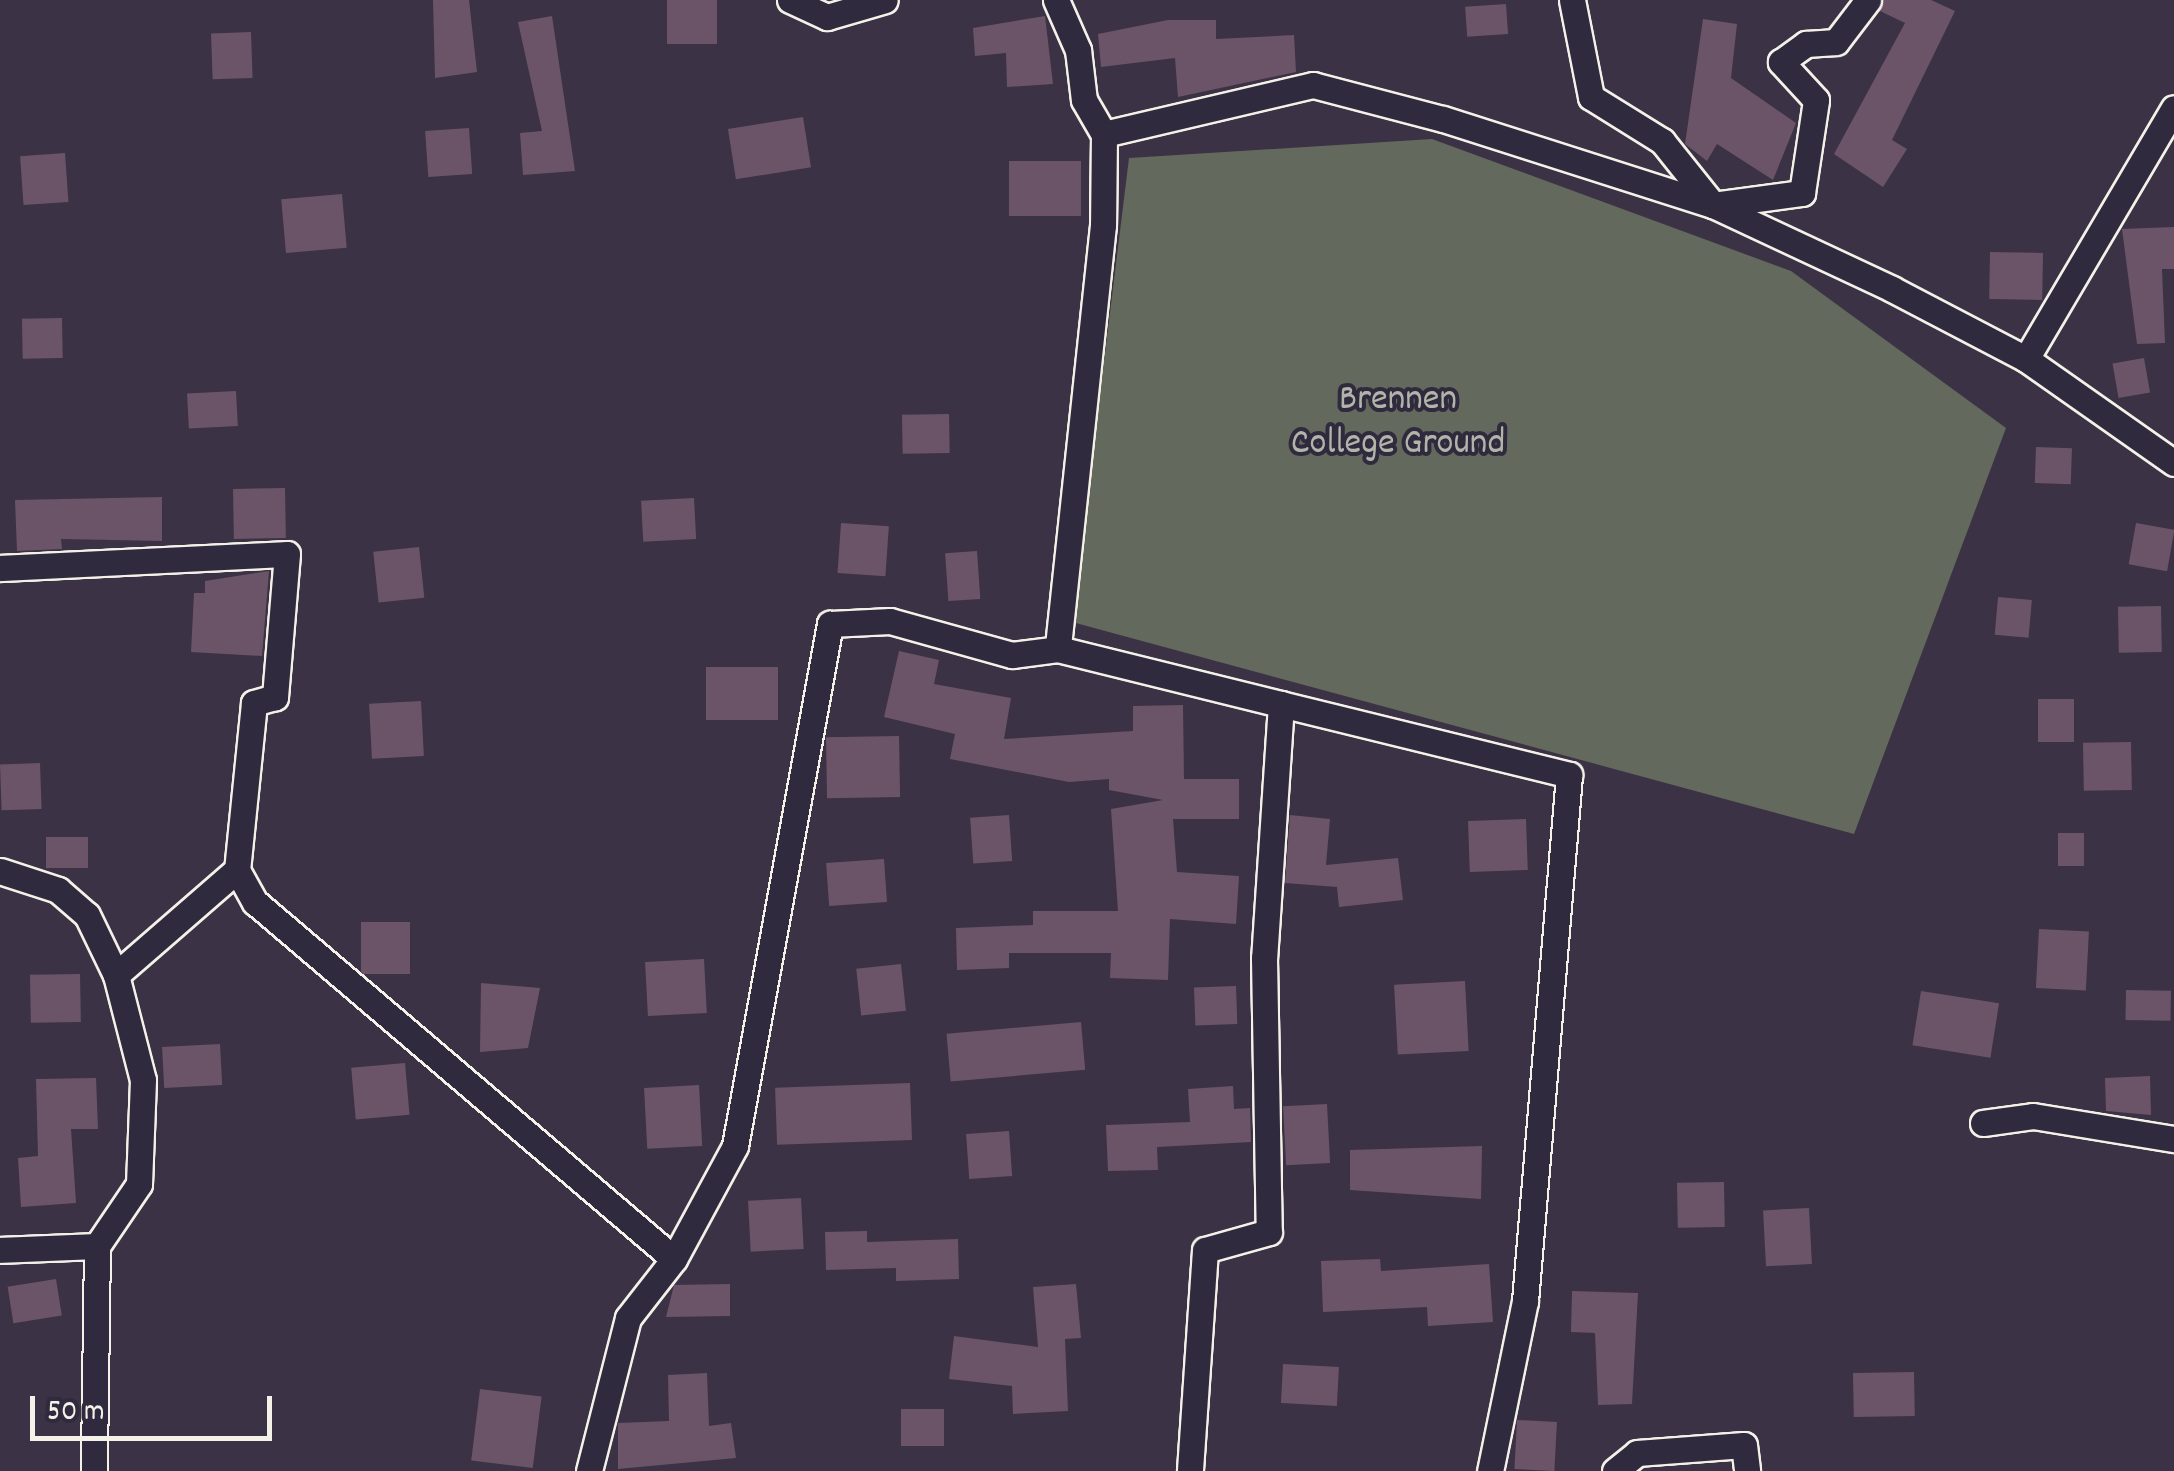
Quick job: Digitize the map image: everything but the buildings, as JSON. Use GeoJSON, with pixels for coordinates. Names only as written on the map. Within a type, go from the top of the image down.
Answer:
{"type":"FeatureCollection","features":[{"type":"Feature","properties":{"kind":"street"},"geometry":{"type":"LineString","coordinates":[[790,0],[827,17],[885,0]]}},
{"type":"Feature","properties":{"kind":"street"},"geometry":{"type":"LineString","coordinates":[[1056,0],[1078,50],[1084,100],[1104,134],[1103,226],[1058,649]]}},
{"type":"Feature","properties":{"kind":"street"},"geometry":{"type":"LineString","coordinates":[[1572,0],[1590,97],[1662,141],[1712,205]]}},
{"type":"Feature","properties":{"kind":"street"},"geometry":{"type":"LineString","coordinates":[[1712,205],[1802,193],[1816,100],[1781,62],[1806,44],[1836,42],[1868,0]]}},
{"type":"Feature","properties":{"kind":"street"},"geometry":{"type":"LineString","coordinates":[[1104,134],[1313,85],[1712,205],[2026,359],[2174,462]]}},
{"type":"Feature","properties":{"kind":"street"},"geometry":{"type":"LineString","coordinates":[[2026,359],[2174,108]]}},
{"type":"Feature","properties":{"kind":"street"},"geometry":{"type":"LineString","coordinates":[[0,568],[286,554],[275,698],[254,703],[237,870],[255,902],[674,1259]]}},
{"type":"Feature","properties":{"kind":"street"},"geometry":{"type":"LineString","coordinates":[[589,1471],[628,1318],[674,1259],[735,1146],[830,624],[890,621],[1012,655],[1058,649],[1570,776],[1525,1301],[1496,1466]]}},
{"type":"Feature","properties":{"kind":"street"},"geometry":{"type":"LineString","coordinates":[[1190,1471],[1205,1250],[1269,1232],[1264,958],[1281,704]]}},
{"type":"Feature","properties":{"kind":"street"},"geometry":{"type":"LineString","coordinates":[[116,975],[237,870]]}},
{"type":"Feature","properties":{"kind":"street"},"geometry":{"type":"LineString","coordinates":[[0,871],[58,890],[87,915],[116,975],[144,1080],[139,1184],[97,1246],[94,1471]]}},
{"type":"Feature","properties":{"kind":"street"},"geometry":{"type":"LineString","coordinates":[[1982,1124],[2033,1116],[2174,1139]]}},
{"type":"Feature","properties":{"kind":"street"},"geometry":{"type":"LineString","coordinates":[[0,1250],[97,1246]]}},
{"type":"Feature","properties":{"kind":"street"},"geometry":{"type":"LineString","coordinates":[[1614,1471],[1638,1452],[1744,1445],[1747,1471]]}},
{"type":"Feature","properties":{"kind":"green space","name":"Brennen College Ground"},"geometry":{"type":"Polygon","coordinates":[[[1432,139],[1791,271],[2006,428],[1854,834],[1072,622],[1129,158],[1432,139]]]}}]}
